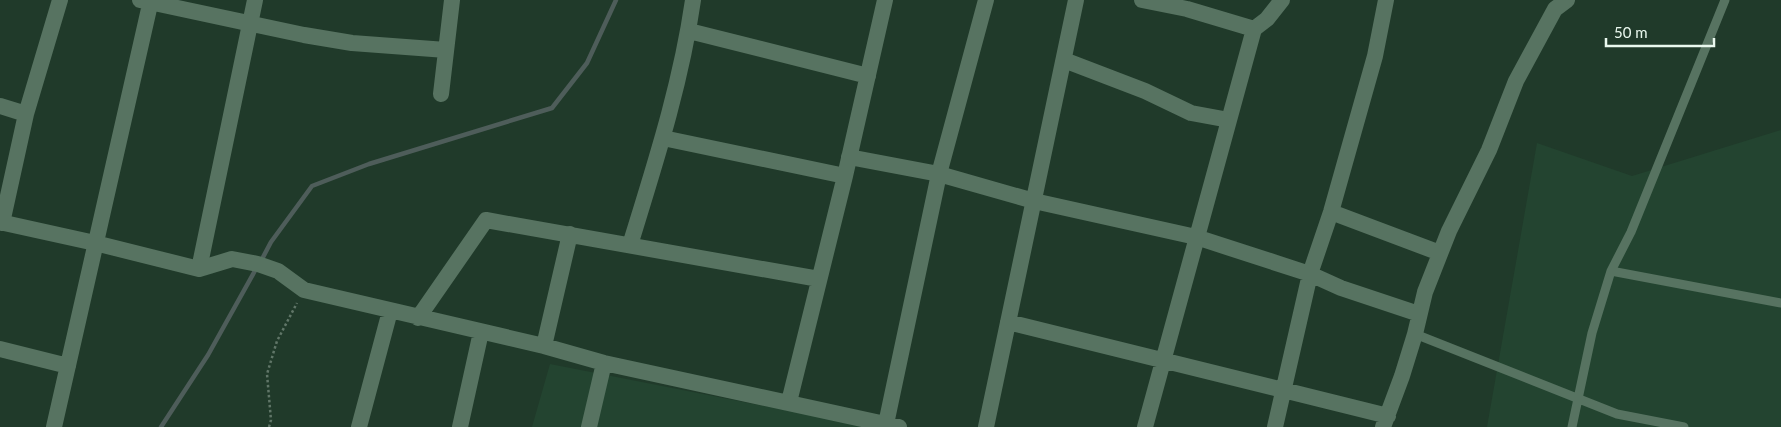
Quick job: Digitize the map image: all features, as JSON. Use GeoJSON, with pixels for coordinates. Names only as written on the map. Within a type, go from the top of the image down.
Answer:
{"type":"FeatureCollection","features":[{"type":"Feature","properties":{"kind":"street"},"geometry":{"type":"LineString","coordinates":[[60,0],[26,114],[1,223],[95,243],[199,269],[232,259],[241,261],[278,271],[304,290],[390,312],[544,346],[604,363],[893,425],[939,174],[986,0]]}},
{"type":"Feature","properties":{"kind":"street"},"geometry":{"type":"LineString","coordinates":[[199,269],[255,0]]}},
{"type":"Feature","properties":{"kind":"street"},"geometry":{"type":"LineString","coordinates":[[441,94],[452,0]]}},
{"type":"Feature","properties":{"kind":"street"},"geometry":{"type":"LineString","coordinates":[[630,245],[663,138],[688,31],[693,0]]}},
{"type":"Feature","properties":{"kind":"street"},"geometry":{"type":"LineString","coordinates":[[789,402],[845,176],[885,0]]}},
{"type":"Feature","properties":{"kind":"street"},"geometry":{"type":"LineString","coordinates":[[986,427],[1076,0]]}},
{"type":"Feature","properties":{"kind":"street"},"geometry":{"type":"LineString","coordinates":[[1142,0],[1188,5],[1254,30]]}},
{"type":"Feature","properties":{"kind":"street"},"geometry":{"type":"LineString","coordinates":[[1145,427],[1254,30],[1282,0]]}},
{"type":"Feature","properties":{"kind":"street"},"geometry":{"type":"LineString","coordinates":[[1275,427],[1310,274],[1331,212],[1376,56],[1386,0]]}},
{"type":"Feature","properties":{"kind":"street"},"geometry":{"type":"LineString","coordinates":[[1008,322],[1283,390],[1385,422],[1415,334],[1425,292],[1448,231],[1489,150],[1516,81],[1555,9],[1566,0]]}},
{"type":"Feature","properties":{"kind":"street"},"geometry":{"type":"LineString","coordinates":[[54,427],[147,1],[352,44],[446,50]]}},
{"type":"Feature","properties":{"kind":"street"},"geometry":{"type":"LineString","coordinates":[[688,31],[868,76]]}},
{"type":"Feature","properties":{"kind":"street"},"geometry":{"type":"LineString","coordinates":[[1064,60],[1145,92],[1191,113],[1229,120]]}},
{"type":"Feature","properties":{"kind":"street"},"geometry":{"type":"LineString","coordinates":[[0,106],[26,114]]}},
{"type":"Feature","properties":{"kind":"street"},"geometry":{"type":"LineString","coordinates":[[663,138],[845,176]]}},
{"type":"Feature","properties":{"kind":"street"},"geometry":{"type":"LineString","coordinates":[[849,157],[939,174],[1034,201],[1196,237],[1310,274],[1341,288],[1419,314]]}},
{"type":"Feature","properties":{"kind":"street"},"geometry":{"type":"LineString","coordinates":[[1331,212],[1440,253]]}},
{"type":"Feature","properties":{"kind":"street"},"geometry":{"type":"LineString","coordinates":[[418,318],[486,220],[819,279]]}},
{"type":"Feature","properties":{"kind":"street"},"geometry":{"type":"LineString","coordinates":[[544,346],[570,234]]}},
{"type":"Feature","properties":{"kind":"street"},"geometry":{"type":"LineString","coordinates":[[359,427],[390,312]]}},
{"type":"Feature","properties":{"kind":"street"},"geometry":{"type":"LineString","coordinates":[[460,427],[481,332]]}},
{"type":"Feature","properties":{"kind":"street"},"geometry":{"type":"LineString","coordinates":[[0,349],[68,366]]}},
{"type":"Feature","properties":{"kind":"street"},"geometry":{"type":"LineString","coordinates":[[589,427],[604,363]]}},
{"type":"Feature","properties":{"kind":"lane"},"geometry":{"type":"LineString","coordinates":[[1572,427],[1592,333],[1611,271],[1631,232],[1725,0]]}},
{"type":"Feature","properties":{"kind":"lane"},"geometry":{"type":"LineString","coordinates":[[1611,271],[1781,303]]}},
{"type":"Feature","properties":{"kind":"lane"},"geometry":{"type":"LineString","coordinates":[[1415,334],[1618,414],[1684,427]]}},
{"type":"Feature","properties":{"kind":"path"},"geometry":{"type":"LineString","coordinates":[[269,427],[271,420],[267,374],[277,341],[304,290]]}},
{"type":"Feature","properties":{"kind":"shaded area"},"geometry":{"type":"Polygon","coordinates":[[[1781,130],[1781,427],[1487,427],[1537,143],[1632,176],[1781,130]]]}},
{"type":"Feature","properties":{"kind":"shaded area"},"geometry":{"type":"Polygon","coordinates":[[[550,364],[871,427],[532,427],[550,364]]]}},
{"type":"Feature","properties":{"kind":"waterway"},"geometry":{"type":"LineString","coordinates":[[261,261],[271,242],[312,186],[369,164],[552,108],[587,63],[616,0]]}},
{"type":"Feature","properties":{"kind":"waterway"},"geometry":{"type":"LineString","coordinates":[[161,427],[208,355],[257,267]]}}]}
